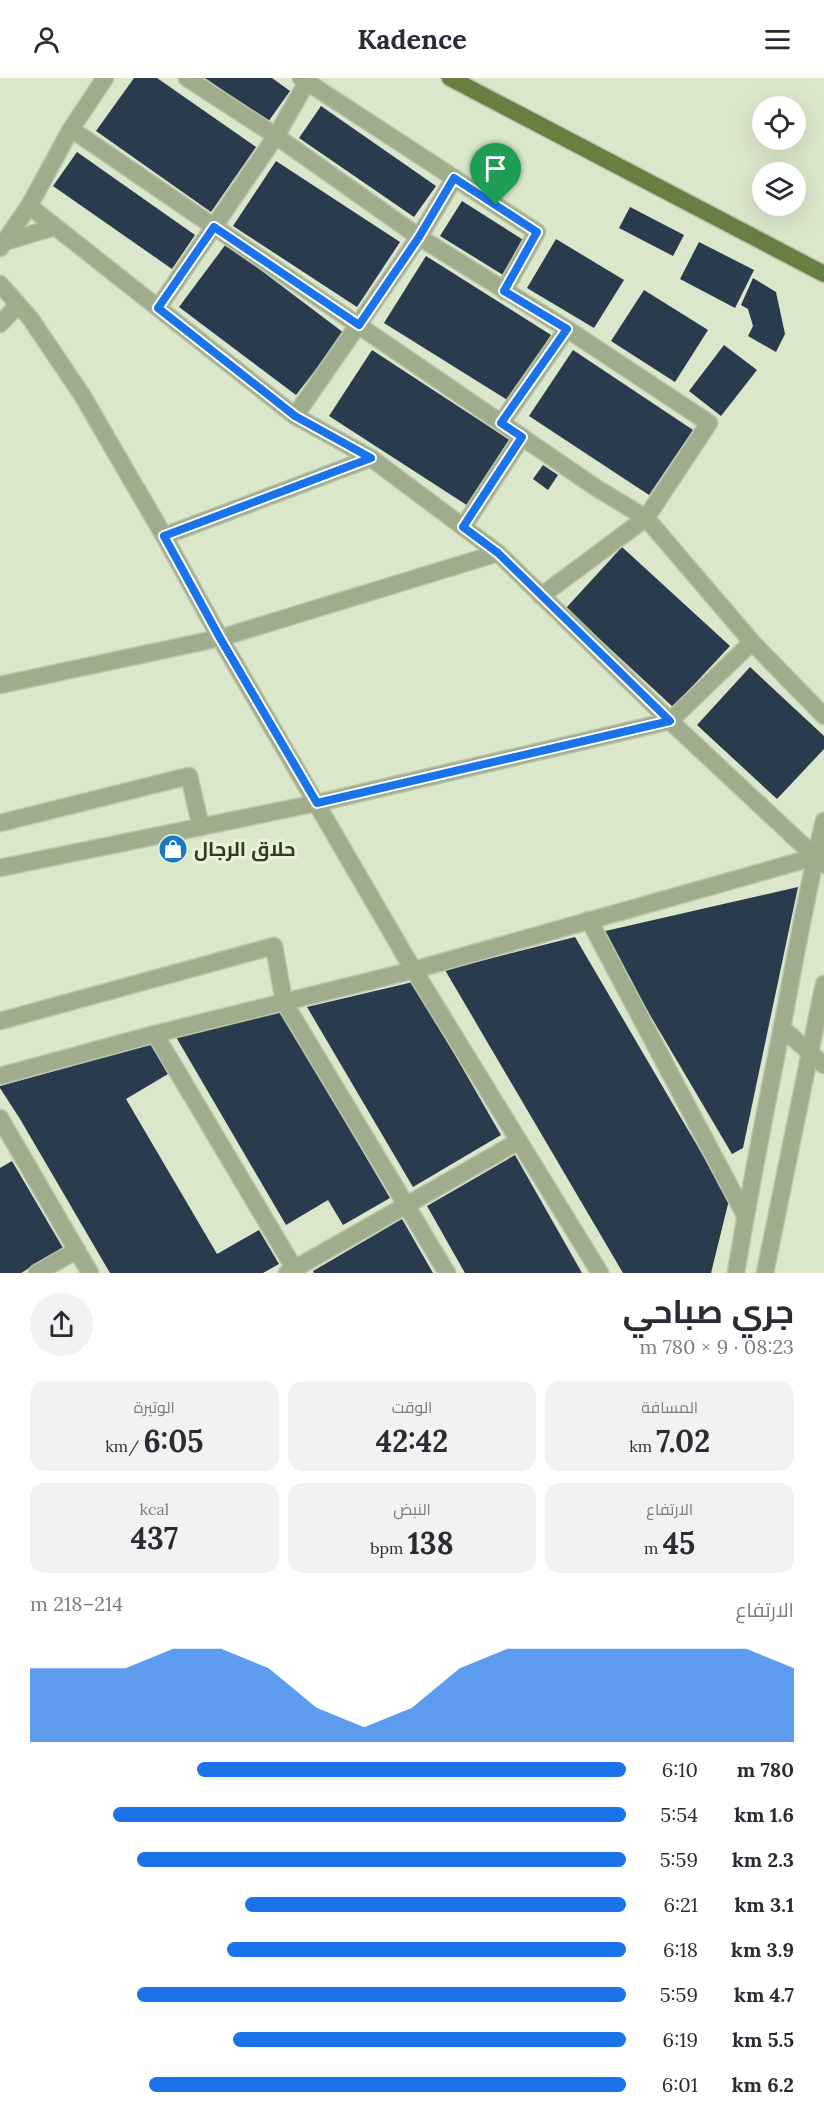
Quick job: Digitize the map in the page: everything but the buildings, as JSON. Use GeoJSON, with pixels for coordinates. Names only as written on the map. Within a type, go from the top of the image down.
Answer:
{"type":"FeatureCollection","features":[{"type":"Feature","properties":{"kind":"main road"},"geometry":{"type":"LineString","coordinates":[[450,78],[824,274]]}},
{"type":"Feature","properties":{"kind":"street"},"geometry":{"type":"LineString","coordinates":[[2,244],[28,206],[71,129],[105,78]]}},
{"type":"Feature","properties":{"kind":"street"},"geometry":{"type":"LineString","coordinates":[[187,78],[276,136],[419,237],[567,329],[709,423],[646,518],[541,596]]}},
{"type":"Feature","properties":{"kind":"street"},"geometry":{"type":"LineString","coordinates":[[158,308],[276,136],[304,80],[537,232],[504,291]]}},
{"type":"Feature","properties":{"kind":"street"},"geometry":{"type":"LineString","coordinates":[[71,129],[595,487],[646,518],[752,642],[824,716]]}},
{"type":"Feature","properties":{"kind":"street"},"geometry":{"type":"LineString","coordinates":[[295,416],[419,237],[454,178]]}},
{"type":"Feature","properties":{"kind":"street"},"geometry":{"type":"LineString","coordinates":[[28,206],[295,416],[371,458],[498,553],[670,721],[819,861]]}},
{"type":"Feature","properties":{"kind":"street"},"geometry":{"type":"LineString","coordinates":[[2,244],[55,227]]}},
{"type":"Feature","properties":{"kind":"street"},"geometry":{"type":"LineString","coordinates":[[0,284],[30,318],[81,395],[414,970],[600,1273]]}},
{"type":"Feature","properties":{"kind":"street"},"geometry":{"type":"LineString","coordinates":[[0,324],[18,305]]}},
{"type":"Feature","properties":{"kind":"street"},"geometry":{"type":"LineString","coordinates":[[501,423],[567,329]]}},
{"type":"Feature","properties":{"kind":"street"},"geometry":{"type":"LineString","coordinates":[[463,527],[522,437]]}},
{"type":"Feature","properties":{"kind":"street"},"geometry":{"type":"LineString","coordinates":[[164,536],[371,458]]}},
{"type":"Feature","properties":{"kind":"street"},"geometry":{"type":"LineString","coordinates":[[0,685],[220,638],[498,553]]}},
{"type":"Feature","properties":{"kind":"street"},"geometry":{"type":"LineString","coordinates":[[0,868],[317,803],[670,721],[752,642]]}},
{"type":"Feature","properties":{"kind":"street"},"geometry":{"type":"LineString","coordinates":[[0,823],[189,776],[201,826]]}},
{"type":"Feature","properties":{"kind":"street"},"geometry":{"type":"LineString","coordinates":[[736,1273],[745,1215],[782,1028],[819,861],[824,821]]}},
{"type":"Feature","properties":{"kind":"street"},"geometry":{"type":"LineString","coordinates":[[0,1076],[155,1034],[414,970],[589,920],[819,861]]}},
{"type":"Feature","properties":{"kind":"street"},"geometry":{"type":"LineString","coordinates":[[589,920],[745,1215]]}},
{"type":"Feature","properties":{"kind":"street"},"geometry":{"type":"LineString","coordinates":[[0,1021],[274,946],[284,1002],[447,1273]]}},
{"type":"Feature","properties":{"kind":"street"},"geometry":{"type":"LineString","coordinates":[[765,1273],[824,984]]}},
{"type":"Feature","properties":{"kind":"street"},"geometry":{"type":"LineString","coordinates":[[782,1028],[824,1065]]}},
{"type":"Feature","properties":{"kind":"street"},"geometry":{"type":"LineString","coordinates":[[155,1034],[293,1272],[519,1141]]}},
{"type":"Feature","properties":{"kind":"street"},"geometry":{"type":"LineString","coordinates":[[0,1118],[7,1145],[90,1273]]}},
{"type":"Feature","properties":{"kind":"street"},"geometry":{"type":"LineString","coordinates":[[37,1273],[77,1250]]}},
{"type":"Feature","properties":{"kind":"place","name":"حلاق الرجال"},"geometry":{"type":"Point","coordinates":[173,849]}},
{"type":"Feature","properties":{"kind":"route"},"geometry":{"type":"LineString","coordinates":[[454,178],[496,205],[537,232],[504,291],[567,329],[501,423],[522,437],[463,527],[498,553],[670,721],[317,803],[220,638],[164,536],[371,458],[295,416],[158,308],[214,227],[359,325],[419,237],[454,178]]}}]}
